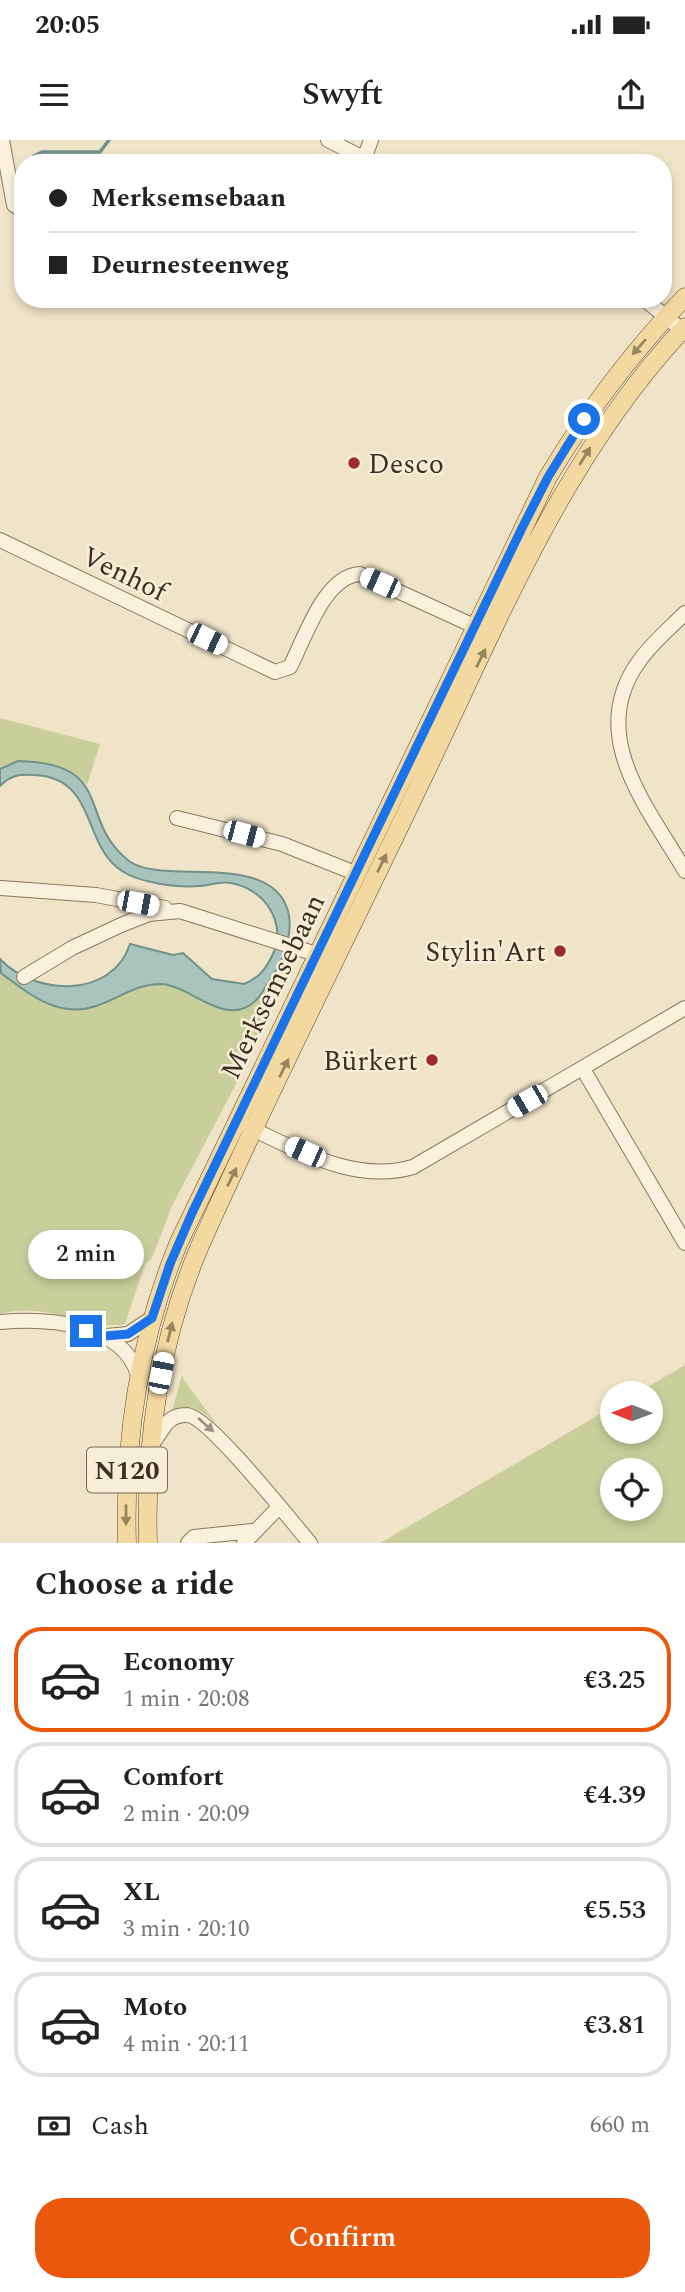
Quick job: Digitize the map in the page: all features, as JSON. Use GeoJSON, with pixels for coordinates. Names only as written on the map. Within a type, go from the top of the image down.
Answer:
{"type":"FeatureCollection","features":[{"type":"Feature","properties":{"kind":"main road","name":"Merksemsebaan"},"geometry":{"type":"LineString","coordinates":[[127,1543],[126,1479],[138,1375],[152,1318],[179,1242],[548,477],[614,378],[685,297]]}},
{"type":"Feature","properties":{"kind":"main road","name":"Merksemsebaan"},"geometry":{"type":"LineString","coordinates":[[148,1543],[149,1448],[165,1352],[181,1293],[254,1130],[492,634],[566,487],[622,401],[683,328]]}},
{"type":"Feature","properties":{"kind":"street"},"geometry":{"type":"LineString","coordinates":[[2,140],[14,205]]}},
{"type":"Feature","properties":{"kind":"street"},"geometry":{"type":"LineString","coordinates":[[328,140],[355,154]]}},
{"type":"Feature","properties":{"kind":"street"},"geometry":{"type":"LineString","coordinates":[[656,308],[683,328]]}},
{"type":"Feature","properties":{"kind":"street"},"geometry":{"type":"LineString","coordinates":[[548,477],[566,487]]}},
{"type":"Feature","properties":{"kind":"street","name":"Venhof"},"geometry":{"type":"LineString","coordinates":[[0,540],[275,672],[290,667],[330,588],[346,575],[360,574],[492,634]]}},
{"type":"Feature","properties":{"kind":"street"},"geometry":{"type":"LineString","coordinates":[[685,613],[640,659],[625,688],[617,725],[621,753],[629,775],[685,871]]}},
{"type":"Feature","properties":{"kind":"street"},"geometry":{"type":"LineString","coordinates":[[177,818],[282,844],[355,873]]}},
{"type":"Feature","properties":{"kind":"street"},"geometry":{"type":"LineString","coordinates":[[1,888],[96,895],[180,911],[316,954]]}},
{"type":"Feature","properties":{"kind":"street"},"geometry":{"type":"LineString","coordinates":[[24,977],[54,958],[121,925],[149,914],[180,911]]}},
{"type":"Feature","properties":{"kind":"street"},"geometry":{"type":"LineString","coordinates":[[236,1121],[347,1168],[391,1173],[413,1167],[685,1008]]}},
{"type":"Feature","properties":{"kind":"street"},"geometry":{"type":"LineString","coordinates":[[583,1069],[685,1243]]}},
{"type":"Feature","properties":{"kind":"street"},"geometry":{"type":"LineString","coordinates":[[0,1322],[43,1321],[105,1336],[128,1334],[152,1318]]}},
{"type":"Feature","properties":{"kind":"street"},"geometry":{"type":"LineString","coordinates":[[105,1336],[125,1350],[134,1361],[138,1375]]}},
{"type":"Feature","properties":{"kind":"street"},"geometry":{"type":"LineString","coordinates":[[149,1448],[164,1424],[184,1415],[202,1421],[310,1543]]}},
{"type":"Feature","properties":{"kind":"street"},"geometry":{"type":"LineString","coordinates":[[188,1543],[194,1537],[248,1537],[279,1507]]}},
{"type":"Feature","properties":{"kind":"green space"},"geometry":{"type":"Polygon","coordinates":[[[0,718],[100,744],[87,785],[70,772],[45,764],[20,762],[0,769],[0,718]]]}},
{"type":"Feature","properties":{"kind":"green space"},"geometry":{"type":"Polygon","coordinates":[[[284,953],[296,956],[236,1084],[172,1206],[152,1258],[145,1264],[125,1324],[96,1324],[35,1311],[0,1314],[0,972],[32,996],[57,1007],[84,1009],[136,988],[162,984],[183,990],[212,1005],[233,1010],[244,1008],[257,1000],[284,953]]]}},
{"type":"Feature","properties":{"kind":"green space"},"geometry":{"type":"Polygon","coordinates":[[[685,1365],[685,1543],[380,1543],[600,1414],[600,1444],[663,1444],[663,1381],[658,1381],[685,1365]]]}},
{"type":"Feature","properties":{"kind":"green space"},"geometry":{"type":"Polygon","coordinates":[[[182,1375],[217,1425],[191,1407],[172,1411],[182,1375]]]}},
{"type":"Feature","properties":{"kind":"water"},"geometry":{"type":"Polygon","coordinates":[[[18,761],[49,764],[70,772],[83,783],[113,845],[129,861],[145,868],[165,871],[239,875],[261,881],[278,892],[288,911],[290,926],[287,943],[279,966],[254,1002],[243,1009],[219,1008],[172,986],[161,984],[135,989],[96,1006],[69,1009],[57,1007],[33,996],[1,973],[0,959],[33,980],[71,986],[90,983],[107,975],[121,962],[130,944],[173,955],[183,953],[212,979],[244,984],[265,969],[277,942],[275,919],[263,900],[254,892],[227,883],[181,886],[149,882],[122,871],[109,860],[100,846],[87,814],[69,787],[54,779],[34,775],[12,777],[0,786],[0,769],[18,761]]]}},
{"type":"Feature","properties":{"kind":"waterway"},"geometry":{"type":"LineString","coordinates":[[38,154],[100,152],[109,140]]}},
{"type":"Feature","properties":{"kind":"place","name":"Desco"},"geometry":{"type":"Point","coordinates":[354,463]}},
{"type":"Feature","properties":{"kind":"place","name":"Stylin'Art"},"geometry":{"type":"Point","coordinates":[560,951]}},
{"type":"Feature","properties":{"kind":"place","name":"Bürkert"},"geometry":{"type":"Point","coordinates":[432,1060]}},
{"type":"Feature","properties":{"kind":"route"},"geometry":{"type":"LineString","coordinates":[[86,1331],[105,1336],[128,1334],[152,1318],[179,1242],[307,972],[522,528],[548,477],[584,419]]}}]}
